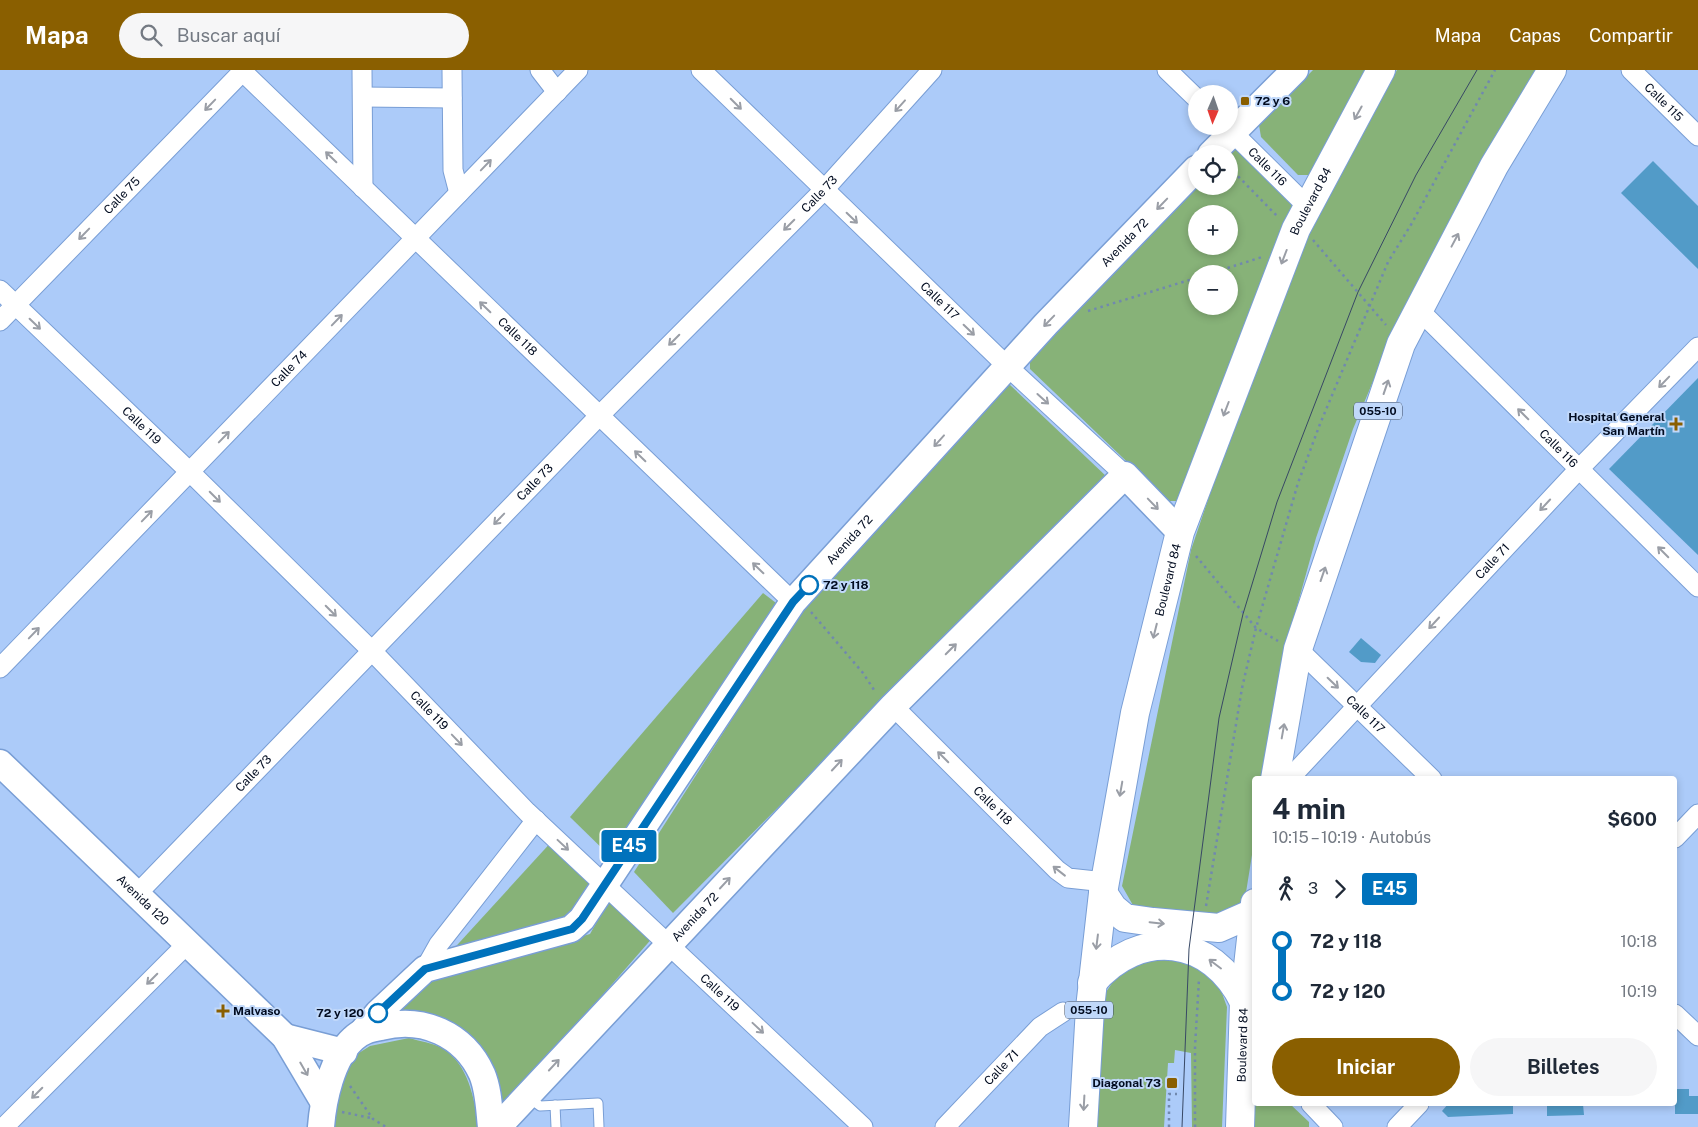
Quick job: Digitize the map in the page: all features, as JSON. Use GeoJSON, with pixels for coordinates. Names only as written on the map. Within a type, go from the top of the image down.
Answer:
{"type":"FeatureCollection","features":[{"type":"Feature","properties":{"kind":"highway","name":"Boulevard 84"},"geometry":{"type":"LineString","coordinates":[[1083,1127],[1092,983],[1104,888],[1135,712],[1180,532],[1297,228],[1381,70]]}},
{"type":"Feature","properties":{"kind":"highway","name":"055-10"},"geometry":{"type":"LineString","coordinates":[[1276,776],[1298,649],[1401,344],[1494,166],[1552,70]]}},
{"type":"Feature","properties":{"kind":"highway"},"geometry":{"type":"LineString","coordinates":[[1104,888],[1112,908],[1126,918],[1153,922],[1219,928],[1252,909]]}},
{"type":"Feature","properties":{"kind":"highway","name":"Boulevard 84"},"geometry":{"type":"LineString","coordinates":[[1240,1127],[1244,1002],[1252,927]]}},
{"type":"Feature","properties":{"kind":"highway"},"geometry":{"type":"LineString","coordinates":[[1092,983],[1104,969],[1118,958],[1134,950],[1152,946],[1171,946],[1190,950],[1215,963],[1227,974],[1244,1002]]}},
{"type":"Feature","properties":{"kind":"street","name":"Calle 118"},"geometry":{"type":"LineString","coordinates":[[243,70],[415,239],[793,602]]}},
{"type":"Feature","properties":{"kind":"street","name":"Calle 75"},"geometry":{"type":"LineString","coordinates":[[0,321],[243,70]]}},
{"type":"Feature","properties":{"kind":"street"},"geometry":{"type":"LineString","coordinates":[[362,70],[363,188]]}},
{"type":"Feature","properties":{"kind":"street"},"geometry":{"type":"LineString","coordinates":[[452,70],[452,170],[459,193]]}},
{"type":"Feature","properties":{"kind":"street"},"geometry":{"type":"LineString","coordinates":[[540,70],[558,92]]}},
{"type":"Feature","properties":{"kind":"street","name":"Calle 74"},"geometry":{"type":"LineString","coordinates":[[0,668],[578,70]]}},
{"type":"Feature","properties":{"kind":"street","name":"Calle 117"},"geometry":{"type":"LineString","coordinates":[[701,70],[823,191],[1007,366],[1126,475],[1180,532]]}},
{"type":"Feature","properties":{"kind":"street","name":"Calle 73"},"geometry":{"type":"LineString","coordinates":[[136,895],[599,416],[823,191],[932,70]]}},
{"type":"Feature","properties":{"kind":"street"},"geometry":{"type":"LineString","coordinates":[[1167,70],[1188,90]]}},
{"type":"Feature","properties":{"kind":"street"},"geometry":{"type":"LineString","coordinates":[[1238,121],[1295,70]]}},
{"type":"Feature","properties":{"kind":"street","name":"Calle 115"},"geometry":{"type":"LineString","coordinates":[[1631,70],[1698,136]]}},
{"type":"Feature","properties":{"kind":"street"},"geometry":{"type":"LineString","coordinates":[[363,97],[452,98]]}},
{"type":"Feature","properties":{"kind":"street","name":"Calle 116"},"geometry":{"type":"LineString","coordinates":[[1233,135],[1297,228]]}},
{"type":"Feature","properties":{"kind":"street","name":"Avenida 72"},"geometry":{"type":"LineString","coordinates":[[340,1059],[352,1040],[425,969],[572,929],[582,919],[604,883],[793,602],[1007,366],[1188,177]]}},
{"type":"Feature","properties":{"kind":"street","name":"Calle 119"},"geometry":{"type":"LineString","coordinates":[[0,290],[190,472],[372,651],[536,820],[863,1127]]}},
{"type":"Feature","properties":{"kind":"street","name":"Calle 116"},"geometry":{"type":"LineString","coordinates":[[1418,309],[1698,587]]}},
{"type":"Feature","properties":{"kind":"street","name":"Calle 71"},"geometry":{"type":"LineString","coordinates":[[1293,776],[1579,469],[1698,347]]}},
{"type":"Feature","properties":{"kind":"street","name":"Avenida 72"},"geometry":{"type":"LineString","coordinates":[[498,1127],[893,706],[1126,475]]}},
{"type":"Feature","properties":{"kind":"street","name":"Calle 117"},"geometry":{"type":"LineString","coordinates":[[1298,649],[1429,776]]}},
{"type":"Feature","properties":{"kind":"street","name":"Calle 118"},"geometry":{"type":"LineString","coordinates":[[893,706],[1057,870],[1068,878],[1104,888]]}},
{"type":"Feature","properties":{"kind":"street","name":"Avenida 120"},"geometry":{"type":"LineString","coordinates":[[0,763],[186,944],[285,1037],[323,1102]]}},
{"type":"Feature","properties":{"kind":"street"},"geometry":{"type":"LineString","coordinates":[[1677,836],[1698,814]]}},
{"type":"Feature","properties":{"kind":"street"},"geometry":{"type":"LineString","coordinates":[[425,969],[439,944],[536,820]]}},
{"type":"Feature","properties":{"kind":"street"},"geometry":{"type":"LineString","coordinates":[[4,1127],[186,944]]}},
{"type":"Feature","properties":{"kind":"street","name":"Calle 71"},"geometry":{"type":"LineString","coordinates":[[945,1127],[1040,1028],[1063,1012]]}},
{"type":"Feature","properties":{"kind":"street"},"geometry":{"type":"LineString","coordinates":[[1677,1016],[1698,1036]]}},
{"type":"Feature","properties":{"kind":"street"},"geometry":{"type":"LineString","coordinates":[[363,1031],[396,1023],[415,1024],[438,1029],[456,1041],[469,1054],[481,1074],[487,1090],[491,1127]]}},
{"type":"Feature","properties":{"kind":"street","name":"Avenida 120"},"geometry":{"type":"LineString","coordinates":[[285,1037],[340,1059]]}},
{"type":"Feature","properties":{"kind":"street"},"geometry":{"type":"LineString","coordinates":[[320,1127],[323,1102],[340,1059]]}},
{"type":"Feature","properties":{"kind":"street"},"geometry":{"type":"LineString","coordinates":[[1313,1106],[1333,1127]]}},
{"type":"Feature","properties":{"kind":"street"},"geometry":{"type":"LineString","coordinates":[[1397,1127],[1417,1106]]}},
{"type":"Feature","properties":{"kind":"lane"},"geometry":{"type":"LineString","coordinates":[[526,1095],[540,1106],[598,1103],[599,1127]]}},
{"type":"Feature","properties":{"kind":"lane"},"geometry":{"type":"LineString","coordinates":[[556,1105],[556,1127]]}},
{"type":"Feature","properties":{"kind":"path"},"geometry":{"type":"LineString","coordinates":[[1238,176],[1284,224],[1310,235],[1401,344]]}},
{"type":"Feature","properties":{"kind":"path"},"geometry":{"type":"LineString","coordinates":[[1225,265],[1297,228]]}},
{"type":"Feature","properties":{"kind":"path"},"geometry":{"type":"LineString","coordinates":[[1083,313],[1188,280]]}},
{"type":"Feature","properties":{"kind":"path"},"geometry":{"type":"LineString","coordinates":[[1180,532],[1207,571],[1256,628],[1286,646],[1298,649]]}},
{"type":"Feature","properties":{"kind":"path"},"geometry":{"type":"LineString","coordinates":[[793,602],[805,605],[863,673],[880,699],[893,706]]}},
{"type":"Feature","properties":{"kind":"path"},"geometry":{"type":"LineString","coordinates":[[340,1059],[373,1119]]}},
{"type":"Feature","properties":{"kind":"path"},"geometry":{"type":"LineString","coordinates":[[1169,1127],[1169,1094],[1177,1094]]}},
{"type":"Feature","properties":{"kind":"path"},"geometry":{"type":"LineString","coordinates":[[323,1102],[333,1110],[373,1119],[386,1127]]}},
{"type":"Feature","properties":{"kind":"green space"},"geometry":{"type":"Polygon","coordinates":[[[1313,70],[1373,70],[1316,175],[1298,175],[1261,137],[1259,125],[1313,70]]]}},
{"type":"Feature","properties":{"kind":"green space"},"geometry":{"type":"Polygon","coordinates":[[[1397,70],[1541,70],[1393,334],[1353,429],[1316,538],[1286,646],[1264,776],[1252,776],[1252,855],[1244,905],[1227,918],[1134,907],[1122,886],[1191,550],[1244,393],[1309,235],[1397,70]]]}},
{"type":"Feature","properties":{"kind":"green space"},"geometry":{"type":"Polygon","coordinates":[[[1238,150],[1243,150],[1293,200],[1295,212],[1181,501],[1168,501],[1030,369],[1030,356],[1188,195],[1238,195],[1238,150]]]}},
{"type":"Feature","properties":{"kind":"green space"},"geometry":{"type":"Polygon","coordinates":[[[1009,384],[1107,477],[673,913],[634,872],[805,605],[1009,384]]]}},
{"type":"Feature","properties":{"kind":"green space"},"geometry":{"type":"Polygon","coordinates":[[[763,593],[780,606],[614,860],[570,817],[763,593]]]}},
{"type":"Feature","properties":{"kind":"green space"},"geometry":{"type":"Polygon","coordinates":[[[554,839],[592,880],[567,921],[448,955],[554,839]]]}},
{"type":"Feature","properties":{"kind":"green space"},"geometry":{"type":"Polygon","coordinates":[[[613,893],[654,936],[501,1112],[490,1073],[389,1014],[431,979],[590,934],[613,893]]]}},
{"type":"Feature","properties":{"kind":"green space"},"geometry":{"type":"Polygon","coordinates":[[[1153,955],[1181,957],[1218,982],[1227,1007],[1222,1127],[1192,1127],[1191,1053],[1175,1050],[1174,1063],[1168,1063],[1164,1127],[1093,1127],[1104,995],[1121,970],[1153,955]]]}},
{"type":"Feature","properties":{"kind":"green space"},"geometry":{"type":"Polygon","coordinates":[[[409,1038],[442,1048],[458,1063],[469,1083],[479,1127],[331,1127],[338,1066],[370,1046],[409,1038]]]}},
{"type":"Feature","properties":{"kind":"green space"},"geometry":{"type":"Polygon","coordinates":[[[1253,1106],[1292,1106],[1309,1122],[1309,1127],[1252,1127],[1253,1106]]]}},
{"type":"Feature","properties":{"kind":"building"},"geometry":{"type":"Polygon","coordinates":[[[1653,161],[1698,206],[1698,269],[1621,193],[1653,161]]]}},
{"type":"Feature","properties":{"kind":"building","name":"Hospital General San Martín"},"geometry":{"type":"Polygon","coordinates":[[[1698,378],[1698,555],[1609,469],[1698,378]]]}},
{"type":"Feature","properties":{"kind":"building"},"geometry":{"type":"Polygon","coordinates":[[[1361,638],[1381,655],[1375,663],[1361,662],[1349,652],[1361,638]]]}},
{"type":"Feature","properties":{"kind":"building"},"geometry":{"type":"Polygon","coordinates":[[[1677,1089],[1689,1089],[1689,1096],[1698,1096],[1698,1114],[1675,1114],[1677,1089]]]}},
{"type":"Feature","properties":{"kind":"building"},"geometry":{"type":"Polygon","coordinates":[[[1446,1106],[1513,1106],[1513,1114],[1448,1117],[1442,1111],[1446,1106]]]}},
{"type":"Feature","properties":{"kind":"building"},"geometry":{"type":"Polygon","coordinates":[[[1547,1106],[1583,1106],[1584,1115],[1547,1116],[1547,1106]]]}},
{"type":"Feature","properties":{"kind":"tram line"},"geometry":{"type":"LineString","coordinates":[[1182,1127],[1189,949],[1219,718],[1243,614],[1277,502],[1358,292],[1416,175],[1477,70]]}},
{"type":"Feature","properties":{"kind":"bus line","name":"E45"},"geometry":{"type":"LineString","coordinates":[[378,1013],[425,969],[572,929],[582,919],[604,883],[793,602],[809,585]]}},
{"type":"Feature","properties":{"kind":"place","name":"72 y 6"},"geometry":{"type":"Point","coordinates":[1245,101]}},
{"type":"Feature","properties":{"kind":"place","name":"Hospital General San Martín"},"geometry":{"type":"Point","coordinates":[1676,424]}},
{"type":"Feature","properties":{"kind":"place","name":"72 y 118"},"geometry":{"type":"Point","coordinates":[809,585]}},
{"type":"Feature","properties":{"kind":"place","name":"Malvaso"},"geometry":{"type":"Point","coordinates":[223,1011]}},
{"type":"Feature","properties":{"kind":"place","name":"72 y 120"},"geometry":{"type":"Point","coordinates":[378,1013]}},
{"type":"Feature","properties":{"kind":"place","name":"Diagonal 73"},"geometry":{"type":"Point","coordinates":[1172,1083]}}]}
